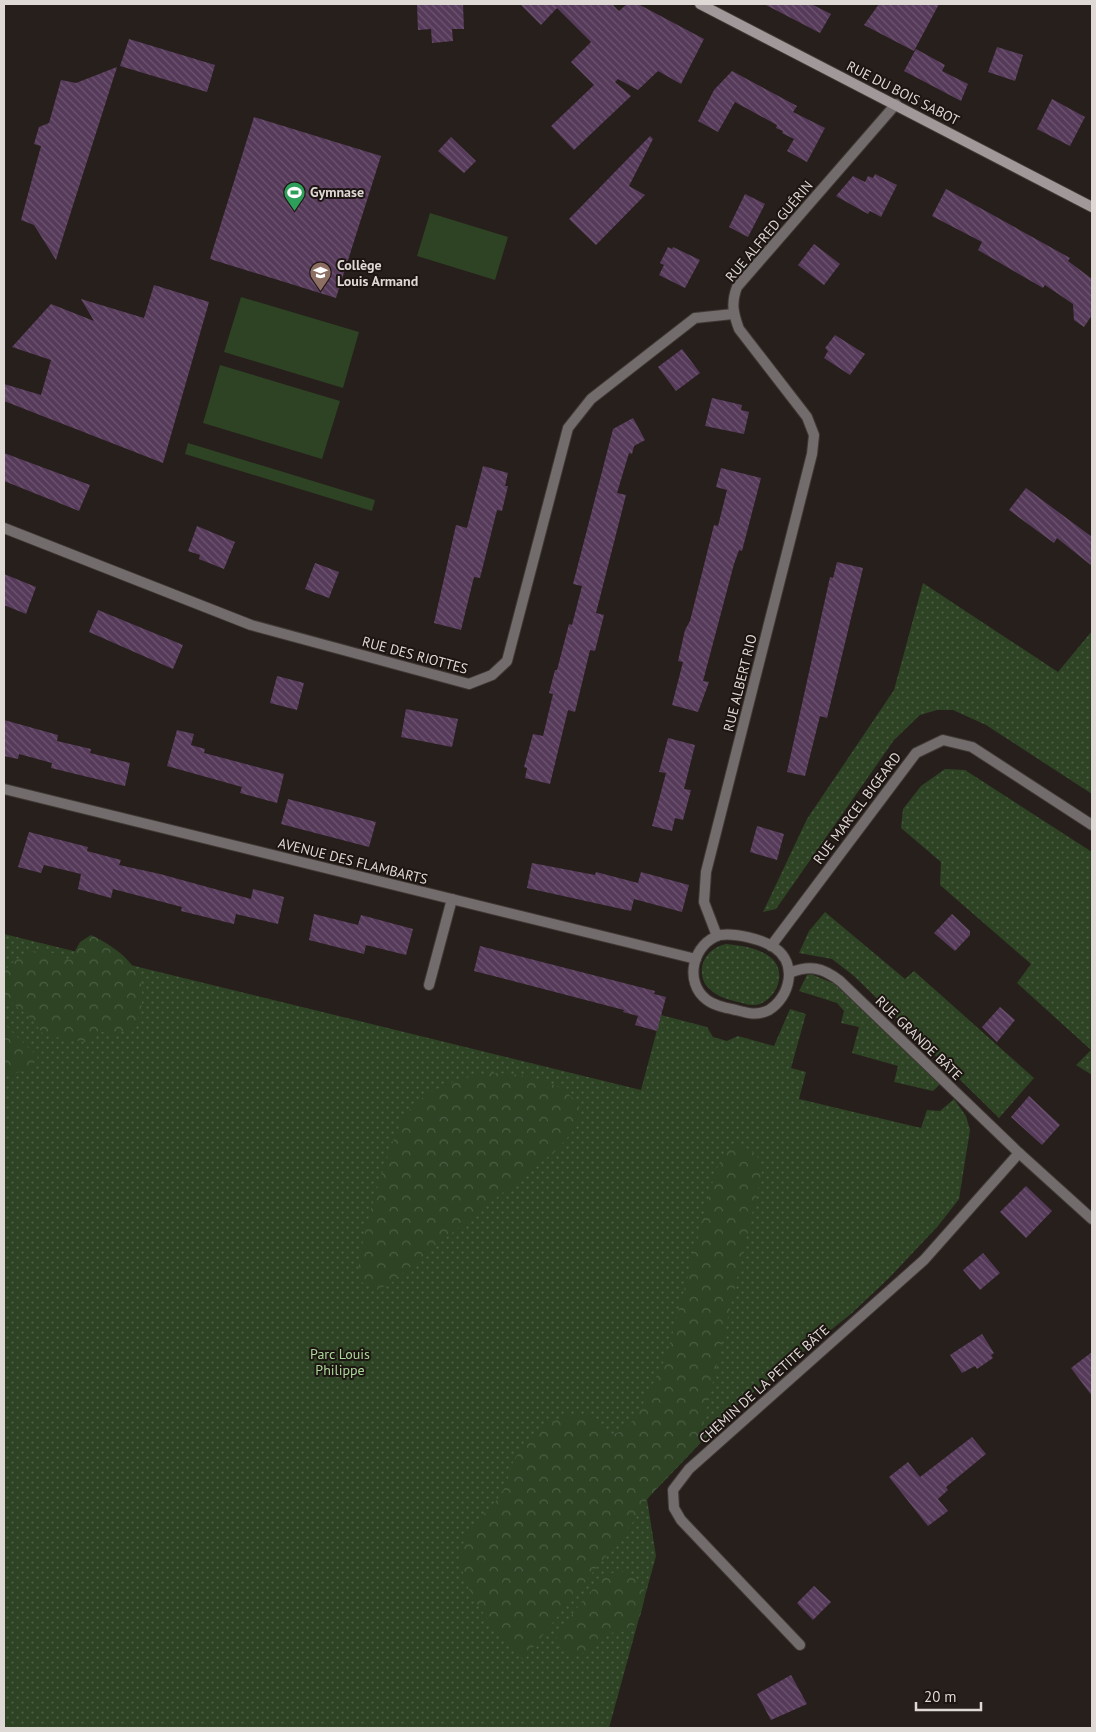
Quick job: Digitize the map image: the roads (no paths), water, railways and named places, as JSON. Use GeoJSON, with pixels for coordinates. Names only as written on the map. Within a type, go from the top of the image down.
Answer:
{"type":"FeatureCollection","features":[{"type":"Feature","properties":{"kind":"main road","name":"RUE DU BOIS SABOT"},"geometry":{"type":"LineString","coordinates":[[700,4],[1092,207]]}},
{"type":"Feature","properties":{"kind":"street","name":"RUE ALFRED GUÉRIN"},"geometry":{"type":"LineString","coordinates":[[733,314],[732,300],[737,287],[896,104]]}},
{"type":"Feature","properties":{"kind":"street","name":"RUE ALBERT RIO"},"geometry":{"type":"LineString","coordinates":[[717,936],[704,902],[706,872],[812,454],[814,435],[807,417],[739,329],[733,314]]}},
{"type":"Feature","properties":{"kind":"street","name":"RUE DES RIOTTES"},"geometry":{"type":"LineString","coordinates":[[4,528],[251,625],[469,684],[492,675],[507,661],[568,428],[591,399],[694,318],[733,314]]}},
{"type":"Feature","properties":{"kind":"street","name":"RUE MARCEL BIGEARD"},"geometry":{"type":"LineString","coordinates":[[771,946],[916,753],[943,740],[972,747],[1092,824]]}},
{"type":"Feature","properties":{"kind":"street","name":"AVENUE DES FLAMBARTS"},"geometry":{"type":"LineString","coordinates":[[4,790],[696,959]]}},
{"type":"Feature","properties":{"kind":"street"},"geometry":{"type":"LineString","coordinates":[[429,985],[452,899]]}},
{"type":"Feature","properties":{"kind":"street"},"geometry":{"type":"LineString","coordinates":[[733,935],[771,946],[782,956],[789,973],[787,987],[779,1002],[766,1011],[751,1014],[712,1003],[702,996],[694,975],[696,959],[705,944],[717,936],[733,935]]}},
{"type":"Feature","properties":{"kind":"street","name":"RUE GRANDE BÂTE"},"geometry":{"type":"LineString","coordinates":[[789,973],[803,968],[818,968],[840,981],[1019,1153],[1092,1219]]}},
{"type":"Feature","properties":{"kind":"street","name":"CHEMIN DE LA PETITE BÂTE"},"geometry":{"type":"LineString","coordinates":[[800,1645],[680,1520],[674,1508],[673,1490],[689,1469],[924,1260],[1019,1153]]}},
{"type":"Feature","properties":{"kind":"place","name":"Gymnase"},"geometry":{"type":"Point","coordinates":[294,211]}},
{"type":"Feature","properties":{"kind":"place","name":"Collège Louis Armand"},"geometry":{"type":"Point","coordinates":[321,292]}},
{"type":"Feature","properties":{"kind":"park label","name":"Parc Louis Philippe"},"geometry":{"type":"Point","coordinates":[340,1362]}}]}
